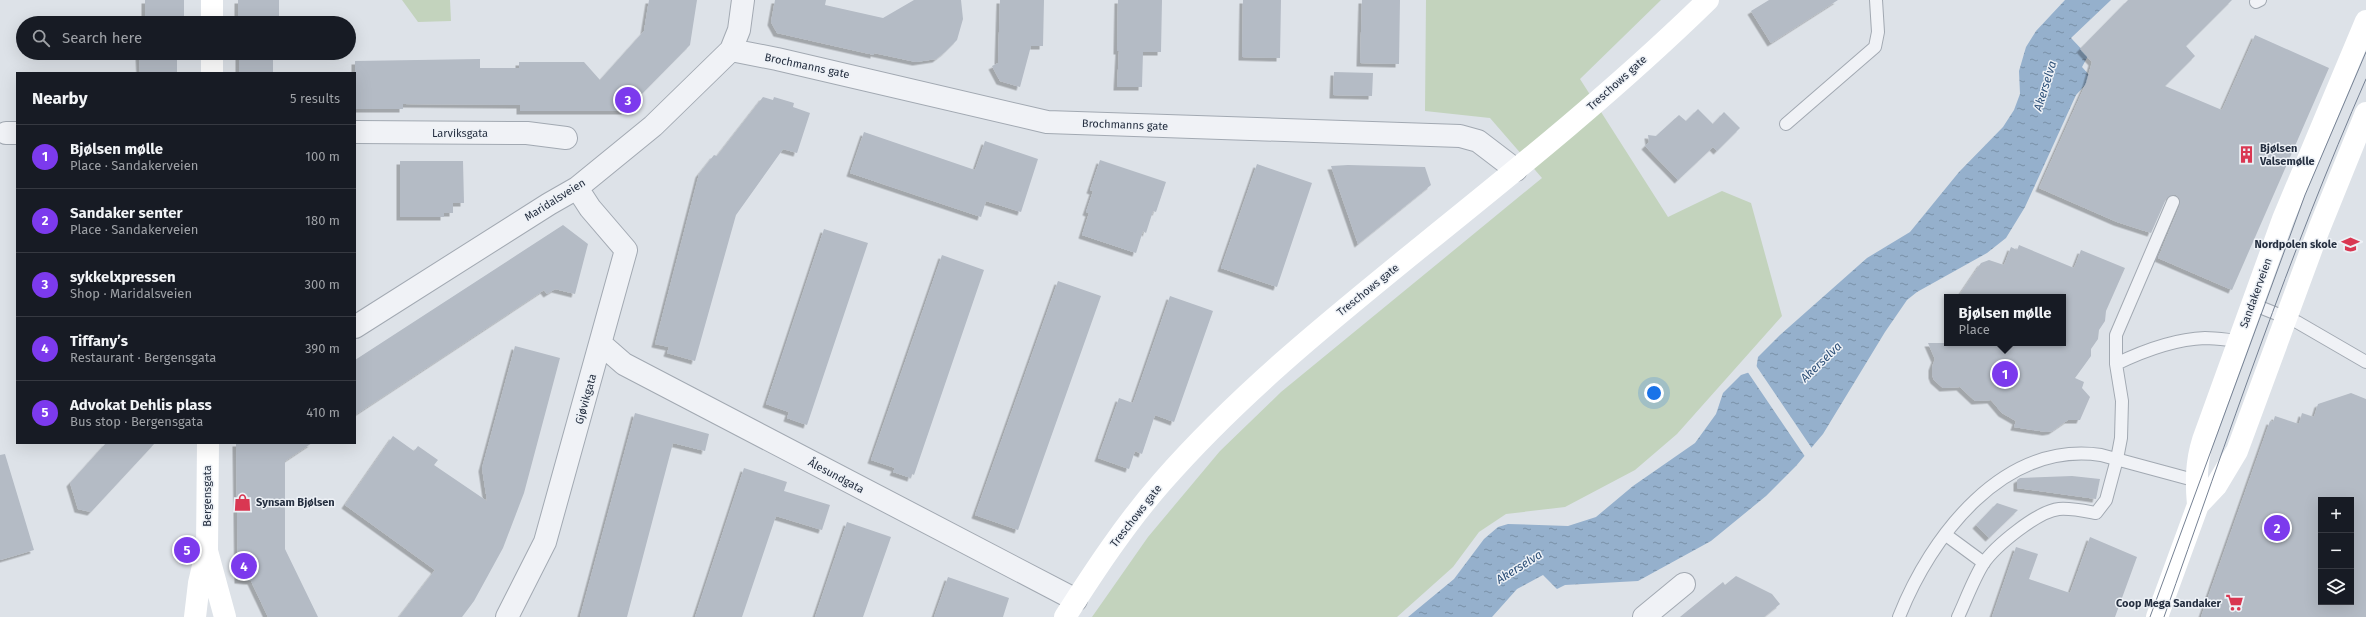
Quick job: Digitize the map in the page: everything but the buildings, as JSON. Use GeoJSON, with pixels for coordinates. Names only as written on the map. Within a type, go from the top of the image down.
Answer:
{"type":"FeatureCollection","features":[{"type":"Feature","properties":{"kind":"street"},"geometry":{"type":"LineString","coordinates":[[212,0],[212,16]]}},
{"type":"Feature","properties":{"kind":"street","name":"Maridalsveien"},"geometry":{"type":"LineString","coordinates":[[356,326],[549,204],[577,188],[653,126],[731,50],[739,30],[743,0]]}},
{"type":"Feature","properties":{"kind":"street","name":"Treschows gate"},"geometry":{"type":"LineString","coordinates":[[1071,609],[1129,522],[1161,483],[1242,398],[1331,319],[1516,170],[1609,92],[1708,0]]}},
{"type":"Feature","properties":{"kind":"street","name":"Sandakerveien"},"geometry":{"type":"LineString","coordinates":[[2206,483],[2199,453],[2286,212],[2366,22]]}},
{"type":"Feature","properties":{"kind":"street","name":"Brochmanns gate"},"geometry":{"type":"LineString","coordinates":[[731,50],[777,59],[1047,122],[1460,136],[1478,141],[1516,170]]}},
{"type":"Feature","properties":{"kind":"street"},"geometry":{"type":"LineString","coordinates":[[212,60],[212,72]]}},
{"type":"Feature","properties":{"kind":"street"},"geometry":{"type":"LineString","coordinates":[[2157,617],[2206,483],[2237,451],[2319,229],[2366,113]]}},
{"type":"Feature","properties":{"kind":"street","name":"Larviksgata"},"geometry":{"type":"LineString","coordinates":[[356,132],[527,133],[566,138]]}},
{"type":"Feature","properties":{"kind":"street","name":"Gjøvikgata"},"geometry":{"type":"LineString","coordinates":[[507,617],[545,542],[626,250],[590,208],[577,188]]}},
{"type":"Feature","properties":{"kind":"street","name":"Ålesundgata"},"geometry":{"type":"LineString","coordinates":[[601,344],[624,364],[1071,609]]}},
{"type":"Feature","properties":{"kind":"street","name":"Bergensgata"},"geometry":{"type":"LineString","coordinates":[[195,617],[199,583],[207,549],[208,444]]}},
{"type":"Feature","properties":{"kind":"street","name":"Bergensgata"},"geometry":{"type":"LineString","coordinates":[[207,549],[225,617]]}},
{"type":"Feature","properties":{"kind":"street"},"geometry":{"type":"LineString","coordinates":[[1644,617],[1684,584]]}},
{"type":"Feature","properties":{"kind":"lane"},"geometry":{"type":"LineString","coordinates":[[1786,124],[1875,47],[1878,32],[1876,0]]}},
{"type":"Feature","properties":{"kind":"lane"},"geometry":{"type":"LineString","coordinates":[[1958,617],[1984,563],[2007,540],[2044,513],[2060,509],[2096,513],[2106,500],[2117,459],[2122,401],[2116,364],[2116,335],[2173,202]]}},
{"type":"Feature","properties":{"kind":"lane"},"geometry":{"type":"LineString","coordinates":[[2252,304],[2286,318],[2340,345],[2366,362]]}},
{"type":"Feature","properties":{"kind":"lane"},"geometry":{"type":"LineString","coordinates":[[2116,364],[2136,354],[2172,343],[2204,338],[2239,341]]}},
{"type":"Feature","properties":{"kind":"lane"},"geometry":{"type":"LineString","coordinates":[[1899,617],[1924,568],[1946,535],[1974,501],[2020,467],[2043,458],[2063,453],[2085,452],[2206,483]]}},
{"type":"Feature","properties":{"kind":"lane"},"geometry":{"type":"LineString","coordinates":[[1946,535],[1984,563]]}},
{"type":"Feature","properties":{"kind":"green space"},"geometry":{"type":"Polygon","coordinates":[[[402,0],[450,0],[451,21],[418,22],[402,0]]]}},
{"type":"Feature","properties":{"kind":"green space"},"geometry":{"type":"Polygon","coordinates":[[[1426,0],[1661,0],[1580,79],[1668,217],[1722,191],[1751,203],[1782,316],[1677,434],[1635,470],[1565,507],[1506,514],[1479,532],[1453,567],[1397,617],[1092,617],[1148,537],[1220,451],[1281,392],[1542,178],[1490,118],[1425,111],[1426,0]]]}},
{"type":"Feature","properties":{"kind":"water","name":"Akerselva"},"geometry":{"type":"Polygon","coordinates":[[[2065,0],[2111,0],[2071,38],[2088,56],[2082,67],[2092,78],[2076,95],[2025,207],[2006,238],[1987,253],[1917,292],[1907,300],[1885,332],[1823,434],[1796,466],[1766,496],[1711,541],[1638,581],[1565,585],[1557,589],[1543,575],[1517,589],[1492,617],[1408,617],[1454,579],[1484,539],[1498,527],[1508,524],[1568,526],[1596,517],[1633,486],[1695,443],[1716,414],[1723,393],[1741,375],[1756,370],[1758,357],[1780,335],[1867,258],[1910,232],[1959,172],[2003,127],[2014,110],[2020,94],[2019,71],[2026,47],[2036,31],[2065,0]]]}},
{"type":"Feature","properties":{"kind":"pier"},"geometry":{"type":"Polygon","coordinates":[[[1755,364],[1813,450],[1806,458],[1747,371],[1754,369],[1755,364]]]}},
{"type":"Feature","properties":{"kind":"tram line"},"geometry":{"type":"LineString","coordinates":[[2150,617],[2305,195],[2366,52]]}},
{"type":"Feature","properties":{"kind":"tram line"},"geometry":{"type":"LineString","coordinates":[[2164,617],[2285,279],[2366,79]]}},
{"type":"Feature","properties":{"kind":"place","name":"sykkelxpressen"},"geometry":{"type":"Point","coordinates":[628,100]}},
{"type":"Feature","properties":{"kind":"place","name":"Bjølsen Valsemølle"},"geometry":{"type":"Point","coordinates":[2247,154]}},
{"type":"Feature","properties":{"kind":"place","name":"Nordpolen skole"},"geometry":{"type":"Point","coordinates":[2350,244]}},
{"type":"Feature","properties":{"kind":"place","name":"Bjølsen mølle"},"geometry":{"type":"Point","coordinates":[2005,374]}},
{"type":"Feature","properties":{"kind":"place","name":"Synsam Bjølsen"},"geometry":{"type":"Point","coordinates":[243,502]}},
{"type":"Feature","properties":{"kind":"place","name":"Sandaker senter"},"geometry":{"type":"Point","coordinates":[2277,528]}},
{"type":"Feature","properties":{"kind":"place","name":"Advokat Dehlis plass"},"geometry":{"type":"Point","coordinates":[187,550]}},
{"type":"Feature","properties":{"kind":"place","name":"Tiffany’s"},"geometry":{"type":"Point","coordinates":[244,566]}},
{"type":"Feature","properties":{"kind":"place","name":"Coop Mega Sandaker"},"geometry":{"type":"Point","coordinates":[2234,603]}}]}
